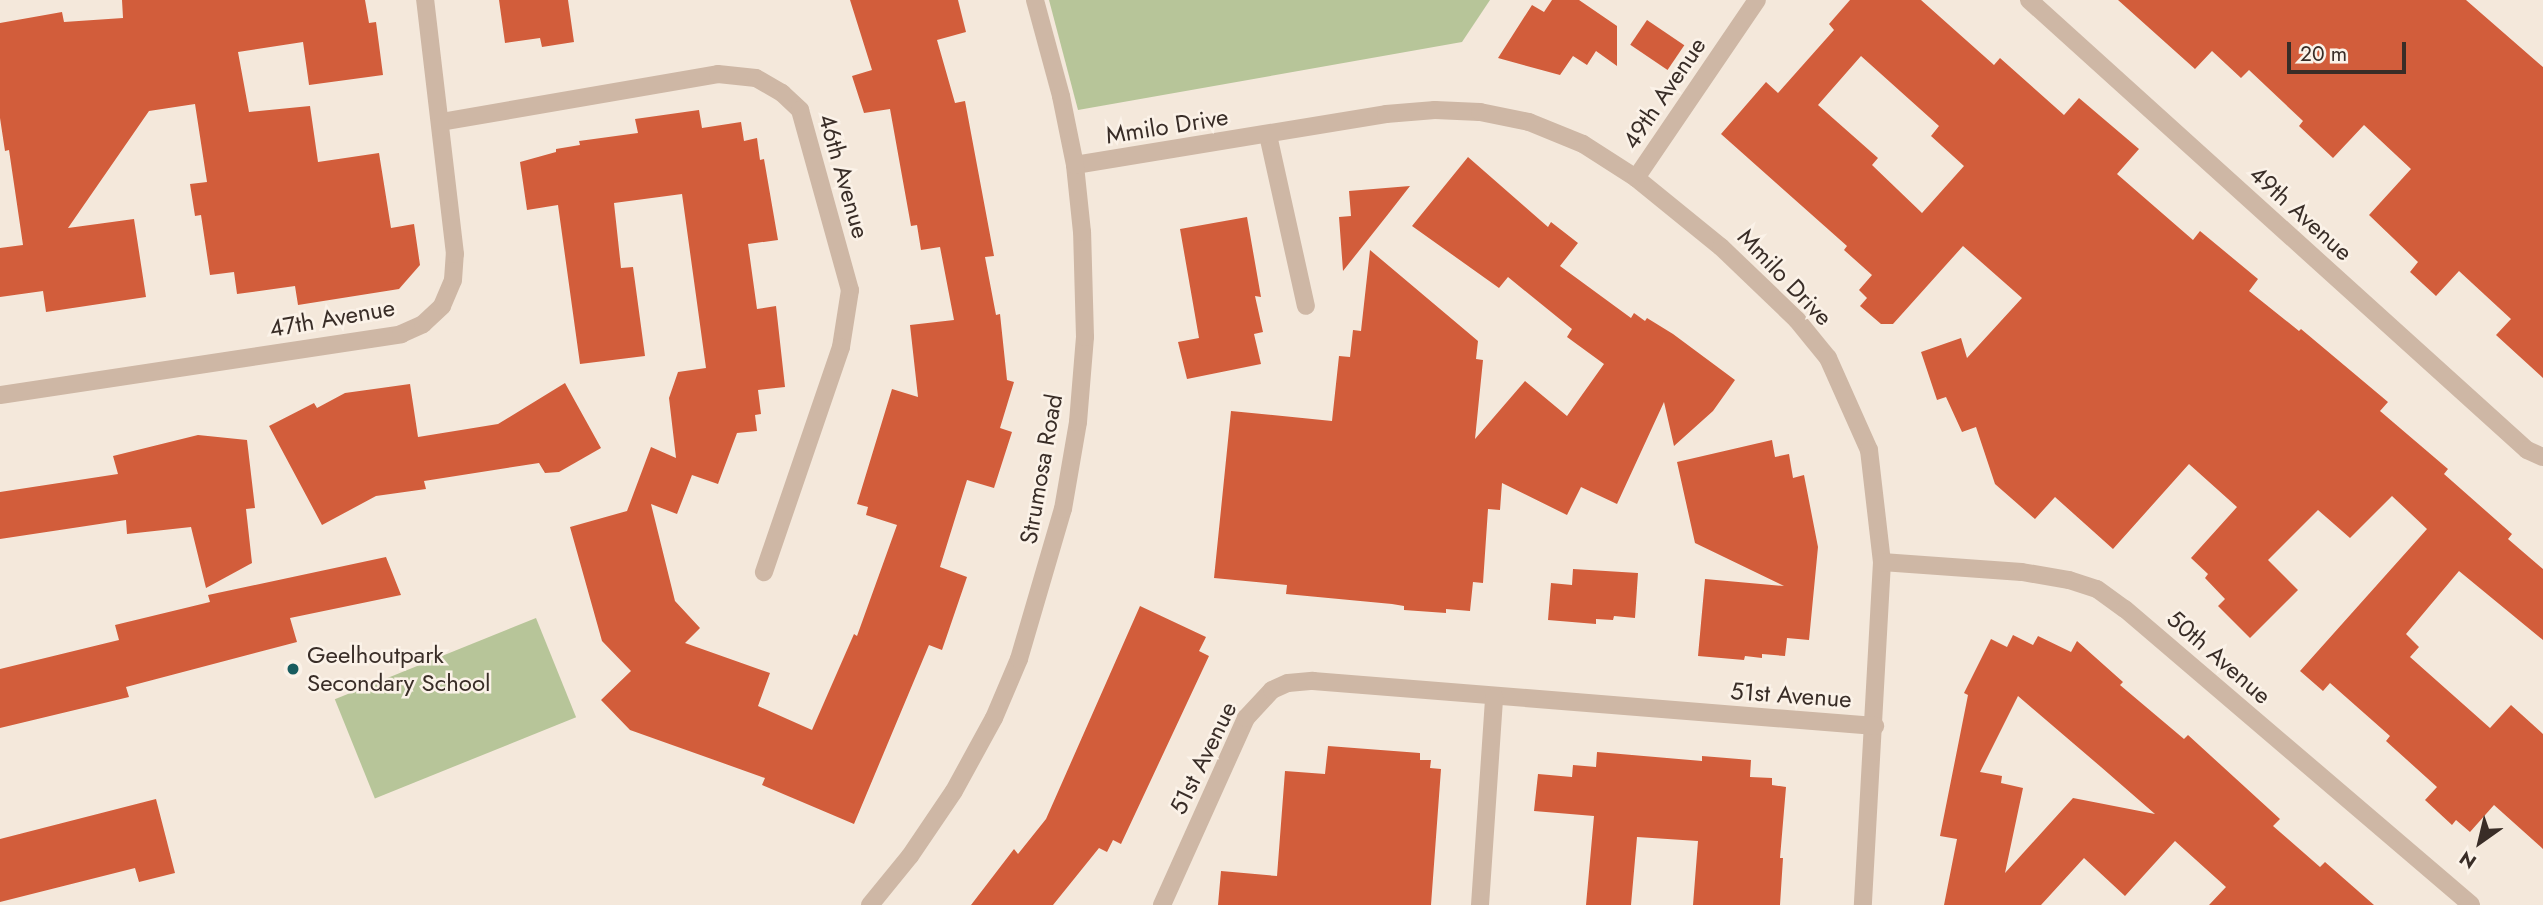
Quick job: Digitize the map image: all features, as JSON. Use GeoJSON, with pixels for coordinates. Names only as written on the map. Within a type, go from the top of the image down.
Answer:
{"type":"FeatureCollection","features":[{"type":"Feature","properties":{"kind":"street","name":"47th Avenue"},"geometry":{"type":"LineString","coordinates":[[0,395],[401,334],[424,324],[442,306],[453,280],[454,267],[441,122],[425,0]]}},
{"type":"Feature","properties":{"kind":"street","name":"Strumosa Road"},"geometry":{"type":"LineString","coordinates":[[870,905],[910,856],[954,791],[994,718],[1019,659],[1060,522],[1078,422],[1085,337],[1082,232],[1074,165],[1061,96],[1035,0]]}},
{"type":"Feature","properties":{"kind":"street","name":"49th Avenue"},"geometry":{"type":"LineString","coordinates":[[1636,178],[1757,0]]}},
{"type":"Feature","properties":{"kind":"street","name":"49th Avenue"},"geometry":{"type":"LineString","coordinates":[[2029,0],[2527,450],[2543,457]]}},
{"type":"Feature","properties":{"kind":"street","name":"46th Avenue"},"geometry":{"type":"LineString","coordinates":[[441,122],[719,74],[756,78],[782,93],[800,110],[850,290],[841,347],[764,572]]}},
{"type":"Feature","properties":{"kind":"street","name":"Mmilo Drive"},"geometry":{"type":"LineString","coordinates":[[1074,165],[1386,114],[1435,110],[1480,113],[1529,122],[1583,144],[1636,178],[1721,247],[1797,320],[1828,358],[1869,450],[1882,562],[1863,905]]}},
{"type":"Feature","properties":{"kind":"street"},"geometry":{"type":"LineString","coordinates":[[1268,135],[1306,306]]}},
{"type":"Feature","properties":{"kind":"street","name":"50th Avenue"},"geometry":{"type":"LineString","coordinates":[[1882,562],[2022,572],[2069,580],[2097,589],[2125,609],[2471,905]]}},
{"type":"Feature","properties":{"kind":"street","name":"51st Avenue"},"geometry":{"type":"LineString","coordinates":[[1162,905],[1234,738],[1246,718],[1272,690],[1288,683],[1313,681],[1875,726]]}},
{"type":"Feature","properties":{"kind":"street"},"geometry":{"type":"LineString","coordinates":[[1480,905],[1494,697]]}},
{"type":"Feature","properties":{"kind":"green space"},"geometry":{"type":"Polygon","coordinates":[[[1049,0],[1490,0],[1462,42],[1078,110],[1049,0]]]}},
{"type":"Feature","properties":{"kind":"green space"},"geometry":{"type":"Polygon","coordinates":[[[536,618],[576,717],[375,798],[335,699],[536,618]]]}},
{"type":"Feature","properties":{"kind":"building"},"geometry":{"type":"Polygon","coordinates":[[[122,0],[365,0],[369,23],[376,22],[383,75],[309,85],[303,42],[238,52],[249,112],[310,106],[318,162],[379,153],[391,228],[414,224],[420,265],[399,289],[298,305],[295,286],[237,294],[234,272],[210,275],[201,215],[195,216],[190,184],[207,182],[195,104],[149,111],[68,228],[134,219],[146,297],[46,312],[43,291],[0,297],[0,248],[23,245],[9,150],[5,151],[0,118],[0,23],[62,12],[64,22],[123,18],[122,0]]]}},
{"type":"Feature","properties":{"kind":"building"},"geometry":{"type":"Polygon","coordinates":[[[499,0],[568,0],[574,42],[542,47],[540,38],[505,43],[499,0]]]}},
{"type":"Feature","properties":{"kind":"building"},"geometry":{"type":"Polygon","coordinates":[[[850,0],[958,0],[966,32],[937,40],[955,103],[965,101],[994,256],[985,257],[996,315],[1000,314],[1007,380],[1014,382],[1000,428],[1012,432],[994,488],[967,480],[940,567],[967,577],[942,650],[929,645],[854,824],[762,785],[765,778],[630,730],[601,700],[631,671],[602,641],[570,527],[627,511],[651,447],[676,458],[669,398],[678,372],[706,368],[682,194],[614,203],[621,268],[633,267],[645,356],[580,364],[558,205],[527,210],[520,162],[556,152],[556,149],[580,145],[579,141],[638,133],[635,119],[699,110],[702,128],[741,122],[744,141],[757,138],[760,160],[764,159],[778,240],[748,244],[757,309],[776,306],[785,387],[758,390],[761,414],[755,415],[757,431],[737,433],[718,484],[692,475],[677,514],[651,504],[675,601],[700,628],[685,643],[770,673],[758,706],[812,730],[854,634],[857,636],[897,525],[866,515],[868,507],[857,504],[892,389],[918,397],[910,325],[954,320],[940,247],[921,250],[917,225],[911,226],[890,109],[864,113],[852,76],[872,70],[850,0]]]}},
{"type":"Feature","properties":{"kind":"building"},"geometry":{"type":"Polygon","coordinates":[[[1552,0],[1579,0],[1617,26],[1617,66],[1596,51],[1587,65],[1573,56],[1560,75],[1498,58],[1532,5],[1544,12],[1552,0]]]}},
{"type":"Feature","properties":{"kind":"building"},"geometry":{"type":"Polygon","coordinates":[[[1850,0],[1921,0],[1994,65],[2000,58],[2064,115],[2079,98],[2139,149],[2117,174],[2193,240],[2200,231],[2258,279],[2249,291],[2299,331],[2301,329],[2388,402],[2380,411],[2448,469],[2444,474],[2512,534],[2508,539],[2543,569],[2543,640],[2459,571],[2406,634],[2419,647],[2410,657],[2490,728],[2511,705],[2543,734],[2543,849],[2494,805],[2470,832],[2456,820],[2452,825],[2425,800],[2437,787],[2386,741],[2390,736],[2330,683],[2323,691],[2300,671],[2427,529],[2392,496],[2350,538],[2318,510],[2268,560],[2298,590],[2250,638],[2218,606],[2225,599],[2205,578],[2208,574],[2191,558],[2237,507],[2189,464],[2113,549],[2055,497],[2035,519],[1995,484],[1976,427],[1962,432],[1946,397],[1937,400],[1921,352],[1961,338],[1967,358],[2022,298],[1963,246],[1893,324],[1881,324],[1860,306],[1867,298],[1859,290],[1872,275],[1844,250],[1847,246],[1721,134],[1766,82],[1778,93],[1834,30],[1829,24],[1850,0]],[[1861,56],[1818,105],[1878,158],[1872,165],[1922,213],[1964,166],[1931,136],[1939,126],[1861,56]]]}},
{"type":"Feature","properties":{"kind":"building"},"geometry":{"type":"Polygon","coordinates":[[[2118,0],[2466,0],[2543,67],[2543,378],[2496,335],[2511,319],[2459,271],[2436,296],[2410,272],[2418,262],[2369,215],[2411,169],[2364,125],[2333,158],[2299,126],[2303,121],[2249,70],[2241,78],[2212,51],[2195,69],[2118,0]]]}},
{"type":"Feature","properties":{"kind":"building"},"geometry":{"type":"Polygon","coordinates":[[[1647,20],[1684,45],[1668,70],[1630,45],[1647,20]]]}},
{"type":"Feature","properties":{"kind":"building"},"geometry":{"type":"Polygon","coordinates":[[[1468,157],[1548,227],[1551,222],[1578,243],[1560,266],[1631,318],[1634,313],[1645,321],[1647,318],[1735,380],[1713,411],[1674,446],[1664,402],[1617,504],[1581,487],[1567,515],[1502,483],[1500,510],[1488,509],[1483,583],[1473,582],[1470,611],[1446,609],[1446,613],[1404,610],[1404,606],[1392,604],[1286,594],[1287,585],[1214,578],[1231,411],[1332,421],[1339,356],[1350,357],[1353,330],[1361,331],[1370,250],[1478,341],[1476,359],[1483,360],[1475,439],[1525,381],[1567,416],[1604,364],[1567,337],[1572,329],[1508,277],[1499,288],[1412,226],[1468,157]]]}},
{"type":"Feature","properties":{"kind":"building"},"geometry":{"type":"Polygon","coordinates":[[[1410,186],[1343,271],[1339,217],[1351,216],[1349,191],[1410,186]]]}},
{"type":"Feature","properties":{"kind":"building"},"geometry":{"type":"Polygon","coordinates":[[[1247,217],[1261,297],[1255,296],[1263,332],[1254,334],[1261,364],[1187,379],[1178,342],[1199,338],[1180,229],[1247,217]]]}},
{"type":"Feature","properties":{"kind":"building"},"geometry":{"type":"Polygon","coordinates":[[[565,383],[601,448],[559,472],[545,473],[539,463],[424,481],[426,489],[376,496],[322,525],[269,426],[314,403],[317,408],[345,393],[410,384],[418,437],[498,424],[565,383]]]}},
{"type":"Feature","properties":{"kind":"building"},"geometry":{"type":"Polygon","coordinates":[[[198,435],[247,440],[255,508],[246,509],[252,563],[206,588],[191,527],[127,534],[126,520],[0,539],[0,492],[118,474],[113,456],[198,435]]]}},
{"type":"Feature","properties":{"kind":"building"},"geometry":{"type":"Polygon","coordinates":[[[1772,440],[1775,457],[1789,454],[1793,478],[1804,475],[1818,547],[1809,640],[1787,638],[1785,656],[1762,654],[1762,658],[1745,656],[1744,660],[1698,656],[1705,579],[1784,586],[1695,543],[1677,462],[1772,440]]]}},
{"type":"Feature","properties":{"kind":"building"},"geometry":{"type":"Polygon","coordinates":[[[386,557],[401,595],[290,618],[297,642],[126,687],[129,697],[0,728],[0,669],[119,640],[115,625],[210,602],[208,595],[386,557]]]}},
{"type":"Feature","properties":{"kind":"building"},"geometry":{"type":"Polygon","coordinates":[[[1573,569],[1638,573],[1635,618],[1614,616],[1613,620],[1596,619],[1596,624],[1548,620],[1551,583],[1572,585],[1573,569]]]}},
{"type":"Feature","properties":{"kind":"building"},"geometry":{"type":"Polygon","coordinates":[[[1140,606],[1206,637],[1199,651],[1209,656],[1121,844],[1113,840],[1107,852],[1099,848],[1053,905],[971,905],[1014,849],[1018,854],[1046,819],[1140,606]]]}},
{"type":"Feature","properties":{"kind":"building"},"geometry":{"type":"Polygon","coordinates":[[[2013,635],[2033,645],[2038,636],[2071,652],[2077,641],[2123,682],[2120,685],[2184,739],[2188,735],[2280,819],[2273,826],[2320,867],[2325,862],[2374,905],[2209,905],[2226,887],[2175,841],[2125,896],[2084,858],[2041,905],[1944,905],[1957,839],[1940,836],[1968,695],[1964,693],[1991,639],[2007,647],[2013,635]],[[2018,696],[1980,772],[2002,776],[2001,783],[2023,788],[2005,873],[2073,798],[2155,814],[2018,696]]]}},
{"type":"Feature","properties":{"kind":"building"},"geometry":{"type":"Polygon","coordinates":[[[1328,746],[1420,753],[1420,760],[1431,760],[1430,768],[1441,769],[1431,905],[1218,905],[1221,871],[1277,876],[1285,771],[1325,774],[1328,746]]]}},
{"type":"Feature","properties":{"kind":"building"},"geometry":{"type":"Polygon","coordinates":[[[1597,752],[1702,761],[1702,756],[1751,760],[1750,777],[1772,778],[1772,785],[1786,787],[1780,858],[1783,858],[1780,905],[1693,905],[1698,841],[1637,837],[1631,905],[1586,905],[1594,816],[1534,811],[1538,774],[1572,777],[1573,765],[1596,767],[1597,752]]]}},
{"type":"Feature","properties":{"kind":"building"},"geometry":{"type":"Polygon","coordinates":[[[156,799],[175,873],[139,882],[135,868],[0,902],[0,839],[156,799]]]}},
{"type":"Feature","properties":{"kind":"place","name":"Geelhoutpark Secondary School"},"geometry":{"type":"Point","coordinates":[293,669]}}]}
